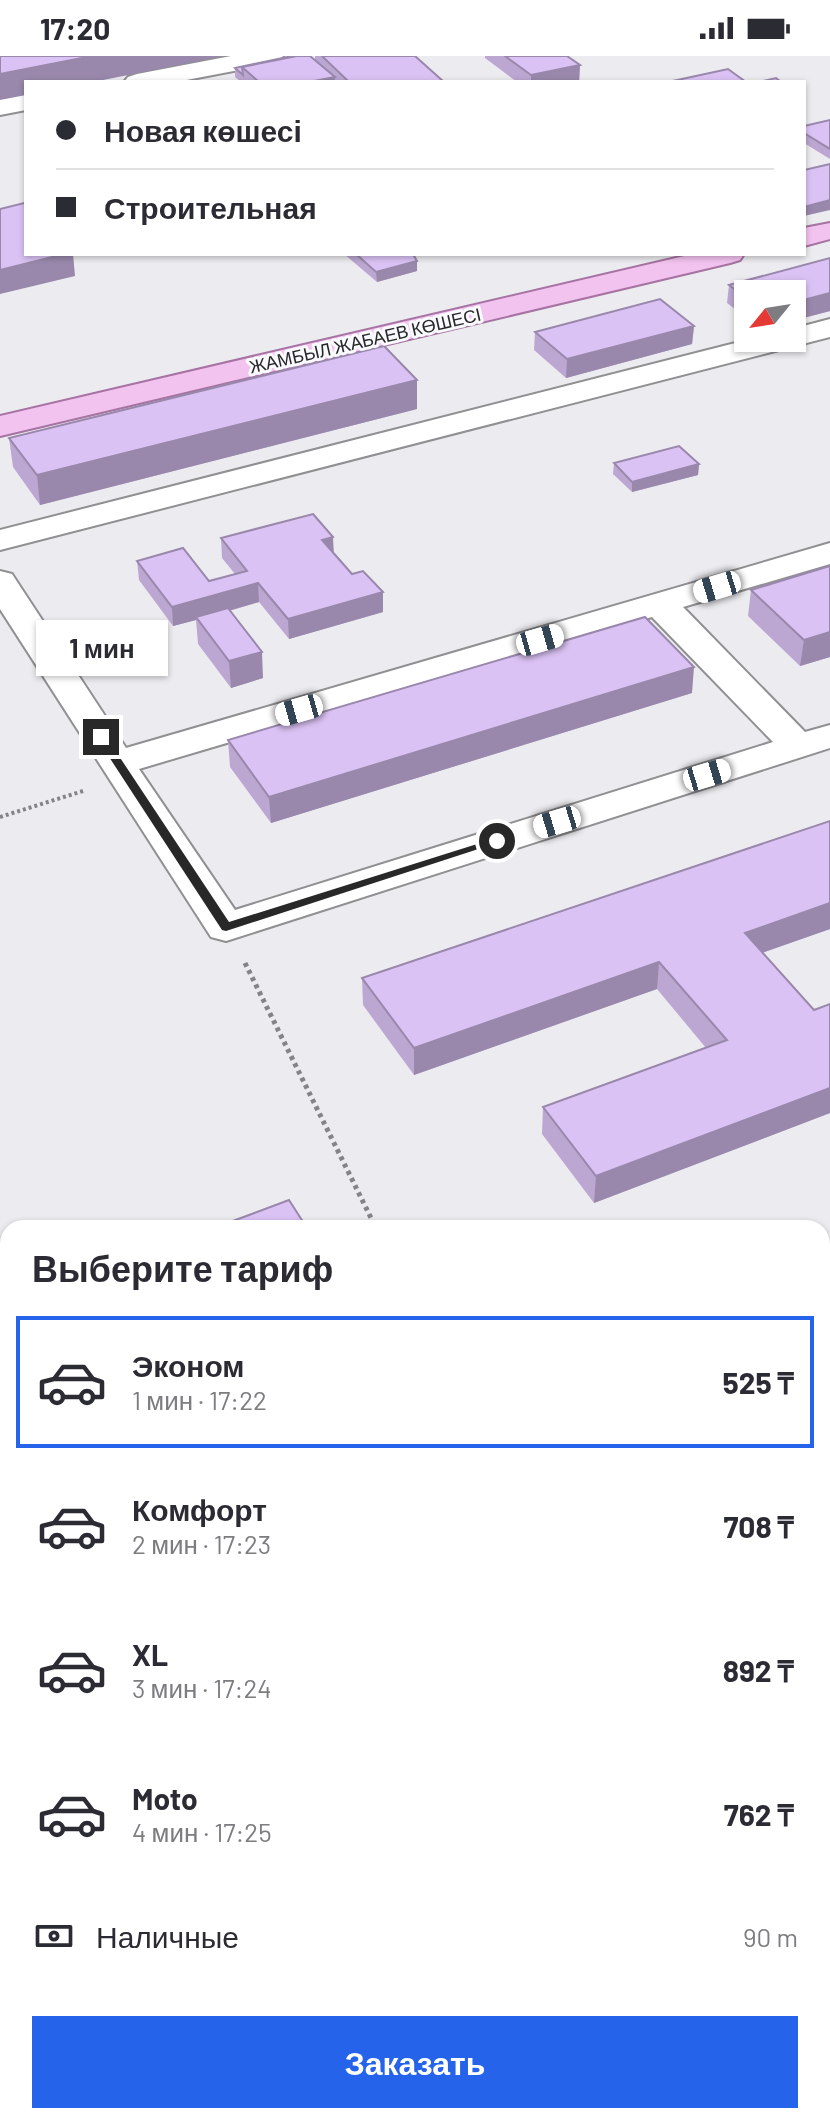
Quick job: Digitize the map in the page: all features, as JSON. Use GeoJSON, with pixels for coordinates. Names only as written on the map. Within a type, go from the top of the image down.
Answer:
{"type":"FeatureCollection","features":[{"type":"Feature","properties":{"kind":"main road"},"geometry":{"type":"LineString","coordinates":[[806,237],[830,231]]}},
{"type":"Feature","properties":{"kind":"main road","name":"ЖАМБЫЛ ЖАБАЕВ КӨШЕСІ"},"geometry":{"type":"LineString","coordinates":[[0,426],[722,256]]}},
{"type":"Feature","properties":{"kind":"street"},"geometry":{"type":"LineString","coordinates":[[147,80],[270,56]]}},
{"type":"Feature","properties":{"kind":"street"},"geometry":{"type":"LineString","coordinates":[[0,107],[24,102]]}},
{"type":"Feature","properties":{"kind":"street"},"geometry":{"type":"LineString","coordinates":[[0,540],[830,328]]}},
{"type":"Feature","properties":{"kind":"street"},"geometry":{"type":"LineString","coordinates":[[122,770],[830,553]]}},
{"type":"Feature","properties":{"kind":"street"},"geometry":{"type":"LineString","coordinates":[[0,581],[226,927],[814,741]]}},
{"type":"Feature","properties":{"kind":"street"},"geometry":{"type":"LineString","coordinates":[[660,604],[814,741]]}},
{"type":"Feature","properties":{"kind":"path"},"geometry":{"type":"LineString","coordinates":[[0,817],[122,770]]}},
{"type":"Feature","properties":{"kind":"path"},"geometry":{"type":"LineString","coordinates":[[226,927],[372,1220]]}},
{"type":"Feature","properties":{"kind":"building"},"geometry":{"type":"Polygon","coordinates":[[[0,56],[92,56],[0,74],[0,56]]]}},
{"type":"Feature","properties":{"kind":"building"},"geometry":{"type":"Polygon","coordinates":[[[297,56],[242,67],[243,75],[235,68],[297,56]]]}},
{"type":"Feature","properties":{"kind":"building"},"geometry":{"type":"Polygon","coordinates":[[[310,56],[335,77],[319,80],[257,80],[242,67],[310,56]]]}},
{"type":"Feature","properties":{"kind":"building"},"geometry":{"type":"Polygon","coordinates":[[[322,56],[415,56],[442,80],[347,80],[322,56]]]}},
{"type":"Feature","properties":{"kind":"building"},"geometry":{"type":"Polygon","coordinates":[[[505,56],[567,56],[580,65],[531,75],[505,56]]]}},
{"type":"Feature","properties":{"kind":"building"},"geometry":{"type":"Polygon","coordinates":[[[728,69],[743,80],[677,80],[728,69]]]}},
{"type":"Feature","properties":{"kind":"building"},"geometry":{"type":"Polygon","coordinates":[[[830,120],[830,149],[806,134],[806,126],[830,120]]]}},
{"type":"Feature","properties":{"kind":"building"},"geometry":{"type":"Polygon","coordinates":[[[830,164],[830,200],[806,206],[806,170],[830,164]]]}},
{"type":"Feature","properties":{"kind":"building"},"geometry":{"type":"Polygon","coordinates":[[[24,203],[24,256],[56,256],[0,270],[0,209],[24,203]]]}},
{"type":"Feature","properties":{"kind":"building"},"geometry":{"type":"Polygon","coordinates":[[[358,256],[414,256],[417,261],[376,272],[358,256]]]}},
{"type":"Feature","properties":{"kind":"building"},"geometry":{"type":"Polygon","coordinates":[[[830,258],[830,293],[806,299],[806,280],[748,280],[830,258]]]}},
{"type":"Feature","properties":{"kind":"building"},"geometry":{"type":"Polygon","coordinates":[[[660,299],[694,326],[567,359],[535,332],[660,299]]]}},
{"type":"Feature","properties":{"kind":"building"},"geometry":{"type":"Polygon","coordinates":[[[384,346],[417,380],[37,475],[9,438],[384,346]]]}},
{"type":"Feature","properties":{"kind":"building"},"geometry":{"type":"Polygon","coordinates":[[[679,446],[699,464],[632,482],[614,463],[679,446]]]}},
{"type":"Feature","properties":{"kind":"building"},"geometry":{"type":"Polygon","coordinates":[[[313,514],[333,537],[322,540],[352,574],[363,571],[383,592],[288,619],[258,583],[172,607],[137,561],[183,548],[209,581],[247,571],[221,538],[313,514]]]}},
{"type":"Feature","properties":{"kind":"building"},"geometry":{"type":"Polygon","coordinates":[[[830,566],[830,632],[804,640],[751,590],[830,566]]]}},
{"type":"Feature","properties":{"kind":"building"},"geometry":{"type":"Polygon","coordinates":[[[228,608],[262,652],[229,661],[196,617],[228,608]]]}},
{"type":"Feature","properties":{"kind":"building"},"geometry":{"type":"Polygon","coordinates":[[[645,617],[694,667],[269,797],[228,740],[645,617]]]}},
{"type":"Feature","properties":{"kind":"building"},"geometry":{"type":"Polygon","coordinates":[[[830,821],[830,903],[745,933],[814,1010],[830,1004],[830,1088],[596,1176],[543,1107],[727,1040],[659,962],[414,1048],[362,978],[830,821]]]}},
{"type":"Feature","properties":{"kind":"building"},"geometry":{"type":"Polygon","coordinates":[[[289,1200],[302,1220],[235,1220],[289,1200]]]}},
{"type":"Feature","properties":{"kind":"route"},"geometry":{"type":"LineString","coordinates":[[101,737],[226,927],[497,841]]}}]}
